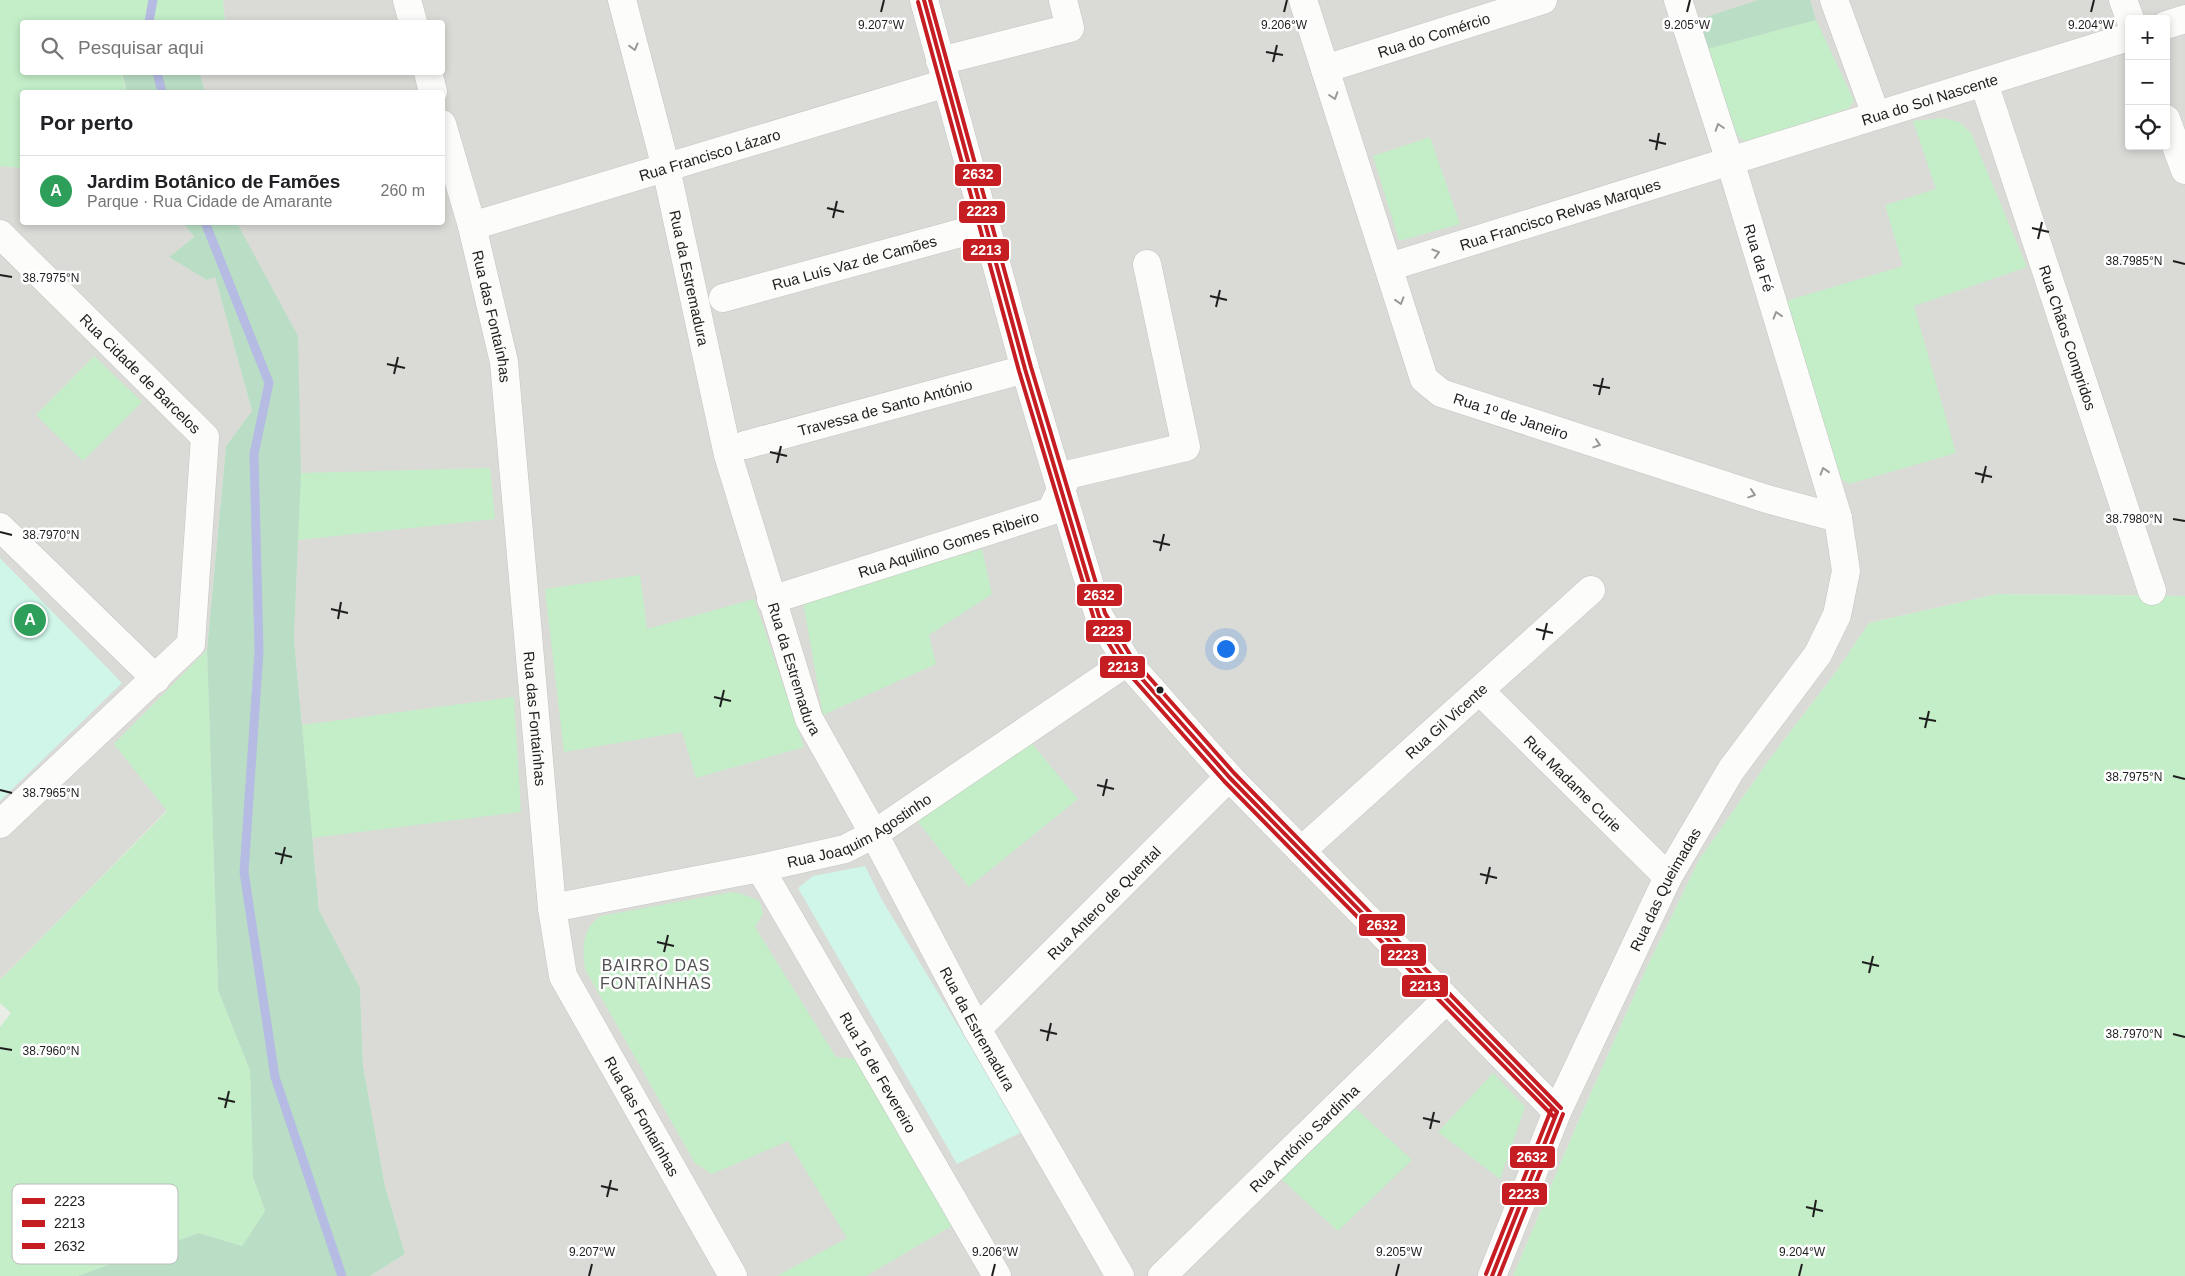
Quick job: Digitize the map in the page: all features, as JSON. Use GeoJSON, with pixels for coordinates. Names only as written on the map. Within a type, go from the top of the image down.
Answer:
{"type":"FeatureCollection","features":[{"type":"Feature","properties":{"kind":"street"},"geometry":{"type":"LineString","coordinates":[[407,0],[412,20]]}},
{"type":"Feature","properties":{"kind":"street","name":"Rua da Estremadura"},"geometry":{"type":"LineString","coordinates":[[622,0],[666,168],[728,455],[809,720],[874,834],[976,1029],[1120,1276]]}},
{"type":"Feature","properties":{"kind":"street"},"geometry":{"type":"LineString","coordinates":[[924,0],[1025,368],[1099,616],[1127,662],[1230,777],[1557,1112]]}},
{"type":"Feature","properties":{"kind":"street","name":"Rua Francisco Lázaro"},"geometry":{"type":"LineString","coordinates":[[472,226],[666,168],[1070,28],[1063,0]]}},
{"type":"Feature","properties":{"kind":"street","name":"Rua 1º de Janeiro"},"geometry":{"type":"LineString","coordinates":[[1303,0],[1424,379],[1441,393],[1767,499],[1838,518]]}},
{"type":"Feature","properties":{"kind":"street","name":"Rua do Comércio"},"geometry":{"type":"LineString","coordinates":[[1326,69],[1543,0]]}},
{"type":"Feature","properties":{"kind":"street","name":"Rua da Fé"},"geometry":{"type":"LineString","coordinates":[[1678,0],[1730,161],[1838,518]]}},
{"type":"Feature","properties":{"kind":"street"},"geometry":{"type":"LineString","coordinates":[[1834,0],[1876,115]]}},
{"type":"Feature","properties":{"kind":"street"},"geometry":{"type":"LineString","coordinates":[[2123,0],[2129,15]]}},
{"type":"Feature","properties":{"kind":"street"},"geometry":{"type":"LineString","coordinates":[[2170,24],[2185,19]]}},
{"type":"Feature","properties":{"kind":"street","name":"Rua do Sol Nascente"},"geometry":{"type":"LineString","coordinates":[[1730,161],[2125,37]]}},
{"type":"Feature","properties":{"kind":"street"},"geometry":{"type":"LineString","coordinates":[[429,75],[432,90]]}},
{"type":"Feature","properties":{"kind":"street","name":"Rua Chãos Compridos"},"geometry":{"type":"LineString","coordinates":[[1984,83],[2152,591]]}},
{"type":"Feature","properties":{"kind":"street"},"geometry":{"type":"LineString","coordinates":[[2170,130],[2185,170]]}},
{"type":"Feature","properties":{"kind":"street","name":"Rua das Fontaínhas"},"geometry":{"type":"LineString","coordinates":[[445,134],[472,226],[504,362],[552,908],[563,976],[732,1276]]}},
{"type":"Feature","properties":{"kind":"street","name":"Rua Francisco Relvas Marques"},"geometry":{"type":"LineString","coordinates":[[1389,267],[1730,161]]}},
{"type":"Feature","properties":{"kind":"street","name":"Rua Luís Vaz de Camões"},"geometry":{"type":"LineString","coordinates":[[723,298],[986,226]]}},
{"type":"Feature","properties":{"kind":"street","name":"Rua Cidade de Barcelos"},"geometry":{"type":"LineString","coordinates":[[0,234],[205,437],[191,644],[156,680],[0,824]]}},
{"type":"Feature","properties":{"kind":"street","name":"Rua Aquilino Gomes Ribeiro"},"geometry":{"type":"LineString","coordinates":[[771,600],[1051,511],[1055,507],[1060,490],[1071,474],[1186,447],[1147,264]]}},
{"type":"Feature","properties":{"kind":"street","name":"Travessa de Santo António"},"geometry":{"type":"LineString","coordinates":[[746,445],[1025,368]]}},
{"type":"Feature","properties":{"kind":"street","name":"Rua das Queimadas"},"geometry":{"type":"LineString","coordinates":[[1492,1276],[1557,1112],[1668,876],[1731,770],[1818,654],[1837,615],[1846,571],[1838,518]]}},
{"type":"Feature","properties":{"kind":"street"},"geometry":{"type":"LineString","coordinates":[[0,527],[156,680]]}},
{"type":"Feature","properties":{"kind":"street","name":"Rua Gil Vicente"},"geometry":{"type":"LineString","coordinates":[[1301,850],[1591,590]]}},
{"type":"Feature","properties":{"kind":"street","name":"Rua Joaquim Agostinho"},"geometry":{"type":"LineString","coordinates":[[552,908],[760,868],[845,849],[874,834],[1127,662]]}},
{"type":"Feature","properties":{"kind":"street","name":"Rua Madame Curie"},"geometry":{"type":"LineString","coordinates":[[1480,691],[1668,876]]}},
{"type":"Feature","properties":{"kind":"street","name":"Rua Antero de Quental"},"geometry":{"type":"LineString","coordinates":[[976,1029],[1230,777]]}},
{"type":"Feature","properties":{"kind":"street","name":"Rua 16 de Fevereiro"},"geometry":{"type":"LineString","coordinates":[[760,868],[997,1276]]}},
{"type":"Feature","properties":{"kind":"street","name":"Rua António Sardinha"},"geometry":{"type":"LineString","coordinates":[[1162,1276],[1446,1000]]}},
{"type":"Feature","properties":{"kind":"shaded area"},"geometry":{"type":"Polygon","coordinates":[[[223,0],[2185,0],[2185,596],[1998,594],[1869,623],[1833,676],[1774,753],[1699,860],[1646,969],[1578,1122],[1513,1276],[370,1276],[405,1254],[385,1186],[363,1066],[360,989],[319,910],[294,639],[301,473],[238,225],[445,225],[445,90],[204,90],[201,75],[445,75],[445,20],[225,20],[223,0]]]}},
{"type":"Feature","properties":{"kind":"shaded area"},"geometry":{"type":"Polygon","coordinates":[[[0,166],[20,168],[20,225],[185,225],[194,237],[169,257],[215,277],[252,411],[226,446],[207,650],[115,744],[167,810],[0,980],[0,166]]]}},
{"type":"Feature","properties":{"kind":"green space"},"geometry":{"type":"Polygon","coordinates":[[[0,0],[223,0],[225,20],[20,20],[20,75],[122,75],[126,90],[20,90],[20,168],[0,166],[0,0]]]}},
{"type":"Feature","properties":{"kind":"green space"},"geometry":{"type":"Polygon","coordinates":[[[1758,0],[1810,0],[1816,20],[1707,49],[1700,19],[1758,0]]]}},
{"type":"Feature","properties":{"kind":"green space"},"geometry":{"type":"Polygon","coordinates":[[[1816,20],[1854,101],[1849,108],[1745,142],[1737,135],[1707,49],[1816,20]]]}},
{"type":"Feature","properties":{"kind":"green space"},"geometry":{"type":"Polygon","coordinates":[[[123,75],[201,75],[204,90],[126,90],[123,75]]]}},
{"type":"Feature","properties":{"kind":"green space"},"geometry":{"type":"Polygon","coordinates":[[[1944,118],[1959,122],[1971,133],[2027,267],[1914,306],[1956,453],[1849,484],[1840,478],[1786,301],[1903,266],[1885,205],[1936,189],[1913,121],[1944,118]]]}},
{"type":"Feature","properties":{"kind":"green space"},"geometry":{"type":"Polygon","coordinates":[[[1430,137],[1460,224],[1399,241],[1373,156],[1430,137]]]}},
{"type":"Feature","properties":{"kind":"green space"},"geometry":{"type":"Polygon","coordinates":[[[185,225],[238,225],[298,336],[301,473],[294,639],[319,910],[360,988],[363,1066],[385,1186],[405,1254],[370,1276],[77,1276],[111,1264],[178,1264],[178,1240],[199,1233],[242,1246],[265,1211],[253,1177],[250,1071],[218,990],[207,650],[226,446],[252,411],[215,277],[207,280],[169,257],[194,237],[185,225]]]}},
{"type":"Feature","properties":{"kind":"green space"},"geometry":{"type":"Polygon","coordinates":[[[94,356],[142,402],[83,461],[36,415],[94,356]]]}},
{"type":"Feature","properties":{"kind":"green space"},"geometry":{"type":"Polygon","coordinates":[[[490,468],[495,519],[298,540],[301,473],[490,468]]]}},
{"type":"Feature","properties":{"kind":"green space"},"geometry":{"type":"Polygon","coordinates":[[[982,549],[992,594],[929,635],[936,664],[823,715],[803,602],[982,549]]]}},
{"type":"Feature","properties":{"kind":"green space"},"geometry":{"type":"Polygon","coordinates":[[[0,558],[122,683],[0,801],[0,558]]]}},
{"type":"Feature","properties":{"kind":"green space"},"geometry":{"type":"Polygon","coordinates":[[[640,575],[647,629],[754,599],[804,747],[696,778],[682,732],[564,752],[545,589],[640,575]]]}},
{"type":"Feature","properties":{"kind":"green space"},"geometry":{"type":"Polygon","coordinates":[[[1998,594],[2185,596],[2185,1276],[1513,1276],[1578,1122],[1646,969],[1699,860],[1774,753],[1833,676],[1869,623],[1998,594]]]}},
{"type":"Feature","properties":{"kind":"green space"},"geometry":{"type":"Polygon","coordinates":[[[207,650],[218,990],[250,1071],[253,1177],[265,1211],[242,1246],[199,1233],[178,1240],[178,1184],[12,1184],[12,1264],[111,1264],[77,1276],[0,1276],[0,1027],[11,1013],[0,1003],[0,980],[167,811],[114,744],[207,650]]]}},
{"type":"Feature","properties":{"kind":"green space"},"geometry":{"type":"Polygon","coordinates":[[[514,697],[521,812],[312,838],[302,725],[514,697]]]}},
{"type":"Feature","properties":{"kind":"green space"},"geometry":{"type":"Polygon","coordinates":[[[1029,740],[1078,799],[969,887],[915,818],[1029,740]]]}},
{"type":"Feature","properties":{"kind":"green space"},"geometry":{"type":"Polygon","coordinates":[[[865,866],[882,900],[1022,1132],[957,1164],[798,888],[813,876],[865,866]]]}},
{"type":"Feature","properties":{"kind":"green space"},"geometry":{"type":"Polygon","coordinates":[[[732,892],[760,901],[763,914],[755,927],[836,1057],[855,1059],[955,1224],[866,1276],[777,1276],[847,1238],[788,1141],[712,1174],[695,1163],[585,969],[584,946],[587,932],[590,926],[601,916],[732,892]]]}},
{"type":"Feature","properties":{"kind":"green space"},"geometry":{"type":"Polygon","coordinates":[[[1493,1073],[1525,1107],[1500,1179],[1438,1132],[1493,1073]]]}},
{"type":"Feature","properties":{"kind":"green space"},"geometry":{"type":"Polygon","coordinates":[[[1354,1107],[1412,1160],[1338,1231],[1281,1179],[1354,1107]]]}},
{"type":"Feature","properties":{"kind":"waterway"},"geometry":{"type":"LineString","coordinates":[[149,20],[153,0]]}},
{"type":"Feature","properties":{"kind":"waterway"},"geometry":{"type":"LineString","coordinates":[[158,75],[162,90]]}},
{"type":"Feature","properties":{"kind":"waterway"},"geometry":{"type":"LineString","coordinates":[[206,225],[269,383],[254,454],[259,651],[244,872],[275,1077],[342,1276]]}},
{"type":"Feature","properties":{"kind":"transit line","name":"2223"},"geometry":{"type":"LineString","coordinates":[[924,0],[1025,369],[1099,616],[1127,662],[1229,777],[1557,1112]]}},
{"type":"Feature","properties":{"kind":"transit line","name":"2632"},"geometry":{"type":"LineString","coordinates":[[930,0],[1031,367],[1105,613],[1132,658],[1234,773],[1561,1108]]}},
{"type":"Feature","properties":{"kind":"transit line","name":"2213"},"geometry":{"type":"LineString","coordinates":[[918,2],[1019,371],[1094,619],[1122,666],[1224,781],[1553,1116]]}},
{"type":"Feature","properties":{"kind":"transit line","name":"2632"},"geometry":{"type":"LineString","coordinates":[[1486,1274],[1551,1110]]}},
{"type":"Feature","properties":{"kind":"transit line","name":"2223"},"geometry":{"type":"LineString","coordinates":[[1492,1276],[1557,1112]]}},
{"type":"Feature","properties":{"kind":"transit line","name":"2213"},"geometry":{"type":"LineString","coordinates":[[1499,1276],[1563,1114]]}},
{"type":"Feature","properties":{"kind":"place","name":"Jardim Botânico de Famões"},"geometry":{"type":"Point","coordinates":[30,620]}},
{"type":"Feature","properties":{"kind":"district","name":"BAIRRO DAS FONTAÍNHAS"},"geometry":{"type":"Point","coordinates":[656,974]}}]}
